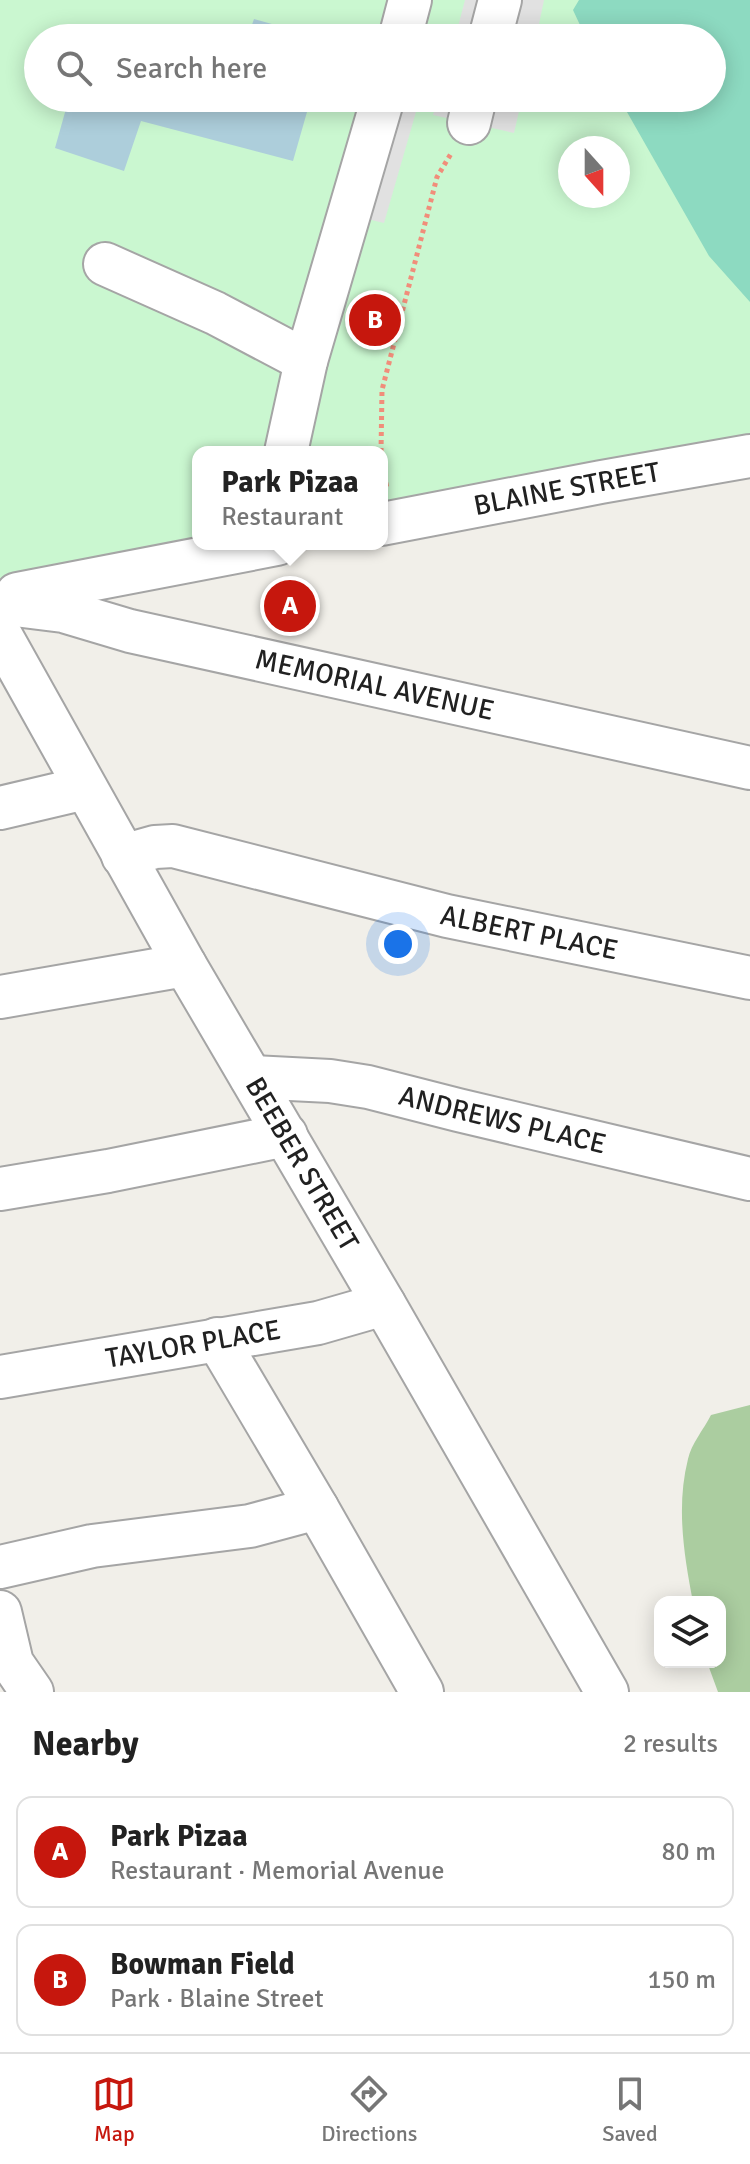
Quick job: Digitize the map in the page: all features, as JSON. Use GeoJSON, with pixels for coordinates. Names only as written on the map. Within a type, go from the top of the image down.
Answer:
{"type":"FeatureCollection","features":[{"type":"Feature","properties":{"kind":"street"},"geometry":{"type":"LineString","coordinates":[[404,24],[410,0]]}},
{"type":"Feature","properties":{"kind":"street"},"geometry":{"type":"LineString","coordinates":[[494,24],[500,0]]}},
{"type":"Feature","properties":{"kind":"street"},"geometry":{"type":"LineString","coordinates":[[287,446],[306,361],[379,112]]}},
{"type":"Feature","properties":{"kind":"street"},"geometry":{"type":"LineString","coordinates":[[105,264],[215,313],[306,361]]}},
{"type":"Feature","properties":{"kind":"street","name":"BLAINE STREET"},"geometry":{"type":"LineString","coordinates":[[388,523],[750,456]]}},
{"type":"Feature","properties":{"kind":"street"},"geometry":{"type":"LineString","coordinates":[[0,600],[244,550]]}},
{"type":"Feature","properties":{"kind":"street","name":"MEMORIAL AVENUE"},"geometry":{"type":"LineString","coordinates":[[0,600],[63,611],[130,631],[750,768]]}},
{"type":"Feature","properties":{"kind":"street","name":"BEEBER STREET"},"geometry":{"type":"LineString","coordinates":[[0,634],[185,965],[607,1692]]}},
{"type":"Feature","properties":{"kind":"street"},"geometry":{"type":"LineString","coordinates":[[0,808],[85,788]]}},
{"type":"Feature","properties":{"kind":"street","name":"ALBERT PLACE"},"geometry":{"type":"LineString","coordinates":[[123,856],[155,847],[173,846],[447,916],[750,978]]}},
{"type":"Feature","properties":{"kind":"street"},"geometry":{"type":"LineString","coordinates":[[0,997],[185,965]]}},
{"type":"Feature","properties":{"kind":"street","name":"ANDREWS PLACE"},"geometry":{"type":"LineString","coordinates":[[251,1077],[330,1081],[368,1087],[750,1179]]}},
{"type":"Feature","properties":{"kind":"street"},"geometry":{"type":"LineString","coordinates":[[0,1189],[286,1135]]}},
{"type":"Feature","properties":{"kind":"street","name":"TAYLOR PLACE"},"geometry":{"type":"LineString","coordinates":[[0,1377],[318,1323],[384,1304]]}},
{"type":"Feature","properties":{"kind":"street"},"geometry":{"type":"LineString","coordinates":[[217,1339],[422,1692]]}},
{"type":"Feature","properties":{"kind":"street"},"geometry":{"type":"LineString","coordinates":[[0,1567],[92,1546],[250,1526],[317,1508]]}},
{"type":"Feature","properties":{"kind":"street"},"geometry":{"type":"LineString","coordinates":[[0,1612],[12,1663],[32,1692]]}},
{"type":"Feature","properties":{"kind":"path"},"geometry":{"type":"LineString","coordinates":[[381,446],[382,390],[403,301],[437,177],[471,112]]}},
{"type":"Feature","properties":{"kind":"green space"},"geometry":{"type":"Polygon","coordinates":[[[0,0],[750,0],[750,445],[388,509],[388,446],[192,446],[192,544],[0,578],[0,0]]]}},
{"type":"Feature","properties":{"kind":"green space"},"geometry":{"type":"Polygon","coordinates":[[[579,0],[750,0],[750,302],[709,256],[627,112],[726,112],[726,24],[580,24],[573,10],[579,0]]]}},
{"type":"Feature","properties":{"kind":"green space"},"geometry":{"type":"Polygon","coordinates":[[[750,1405],[750,1692],[718,1692],[709,1668],[726,1668],[726,1596],[692,1596],[687,1567],[682,1513],[684,1477],[692,1448],[711,1415],[750,1405]]]}},
{"type":"Feature","properties":{"kind":"shaded area"},"geometry":{"type":"Polygon","coordinates":[[[465,0],[544,0],[539,24],[459,24],[465,0]]]}},
{"type":"Feature","properties":{"kind":"shaded area"},"geometry":{"type":"Polygon","coordinates":[[[394,112],[416,112],[384,223],[363,218],[394,112]]]}},
{"type":"Feature","properties":{"kind":"shaded area"},"geometry":{"type":"Polygon","coordinates":[[[434,112],[519,112],[514,133],[433,115],[434,112]]]}},
{"type":"Feature","properties":{"kind":"water"},"geometry":{"type":"Polygon","coordinates":[[[254,19],[272,24],[252,24],[254,19]]]}},
{"type":"Feature","properties":{"kind":"water"},"geometry":{"type":"Polygon","coordinates":[[[65,112],[307,112],[293,161],[141,121],[124,171],[55,148],[65,112]]]}},
{"type":"Feature","properties":{"kind":"place","name":"Bowman Field"},"geometry":{"type":"Point","coordinates":[375,320]}},
{"type":"Feature","properties":{"kind":"place","name":"Park Pizaa"},"geometry":{"type":"Point","coordinates":[290,606]}}]}
